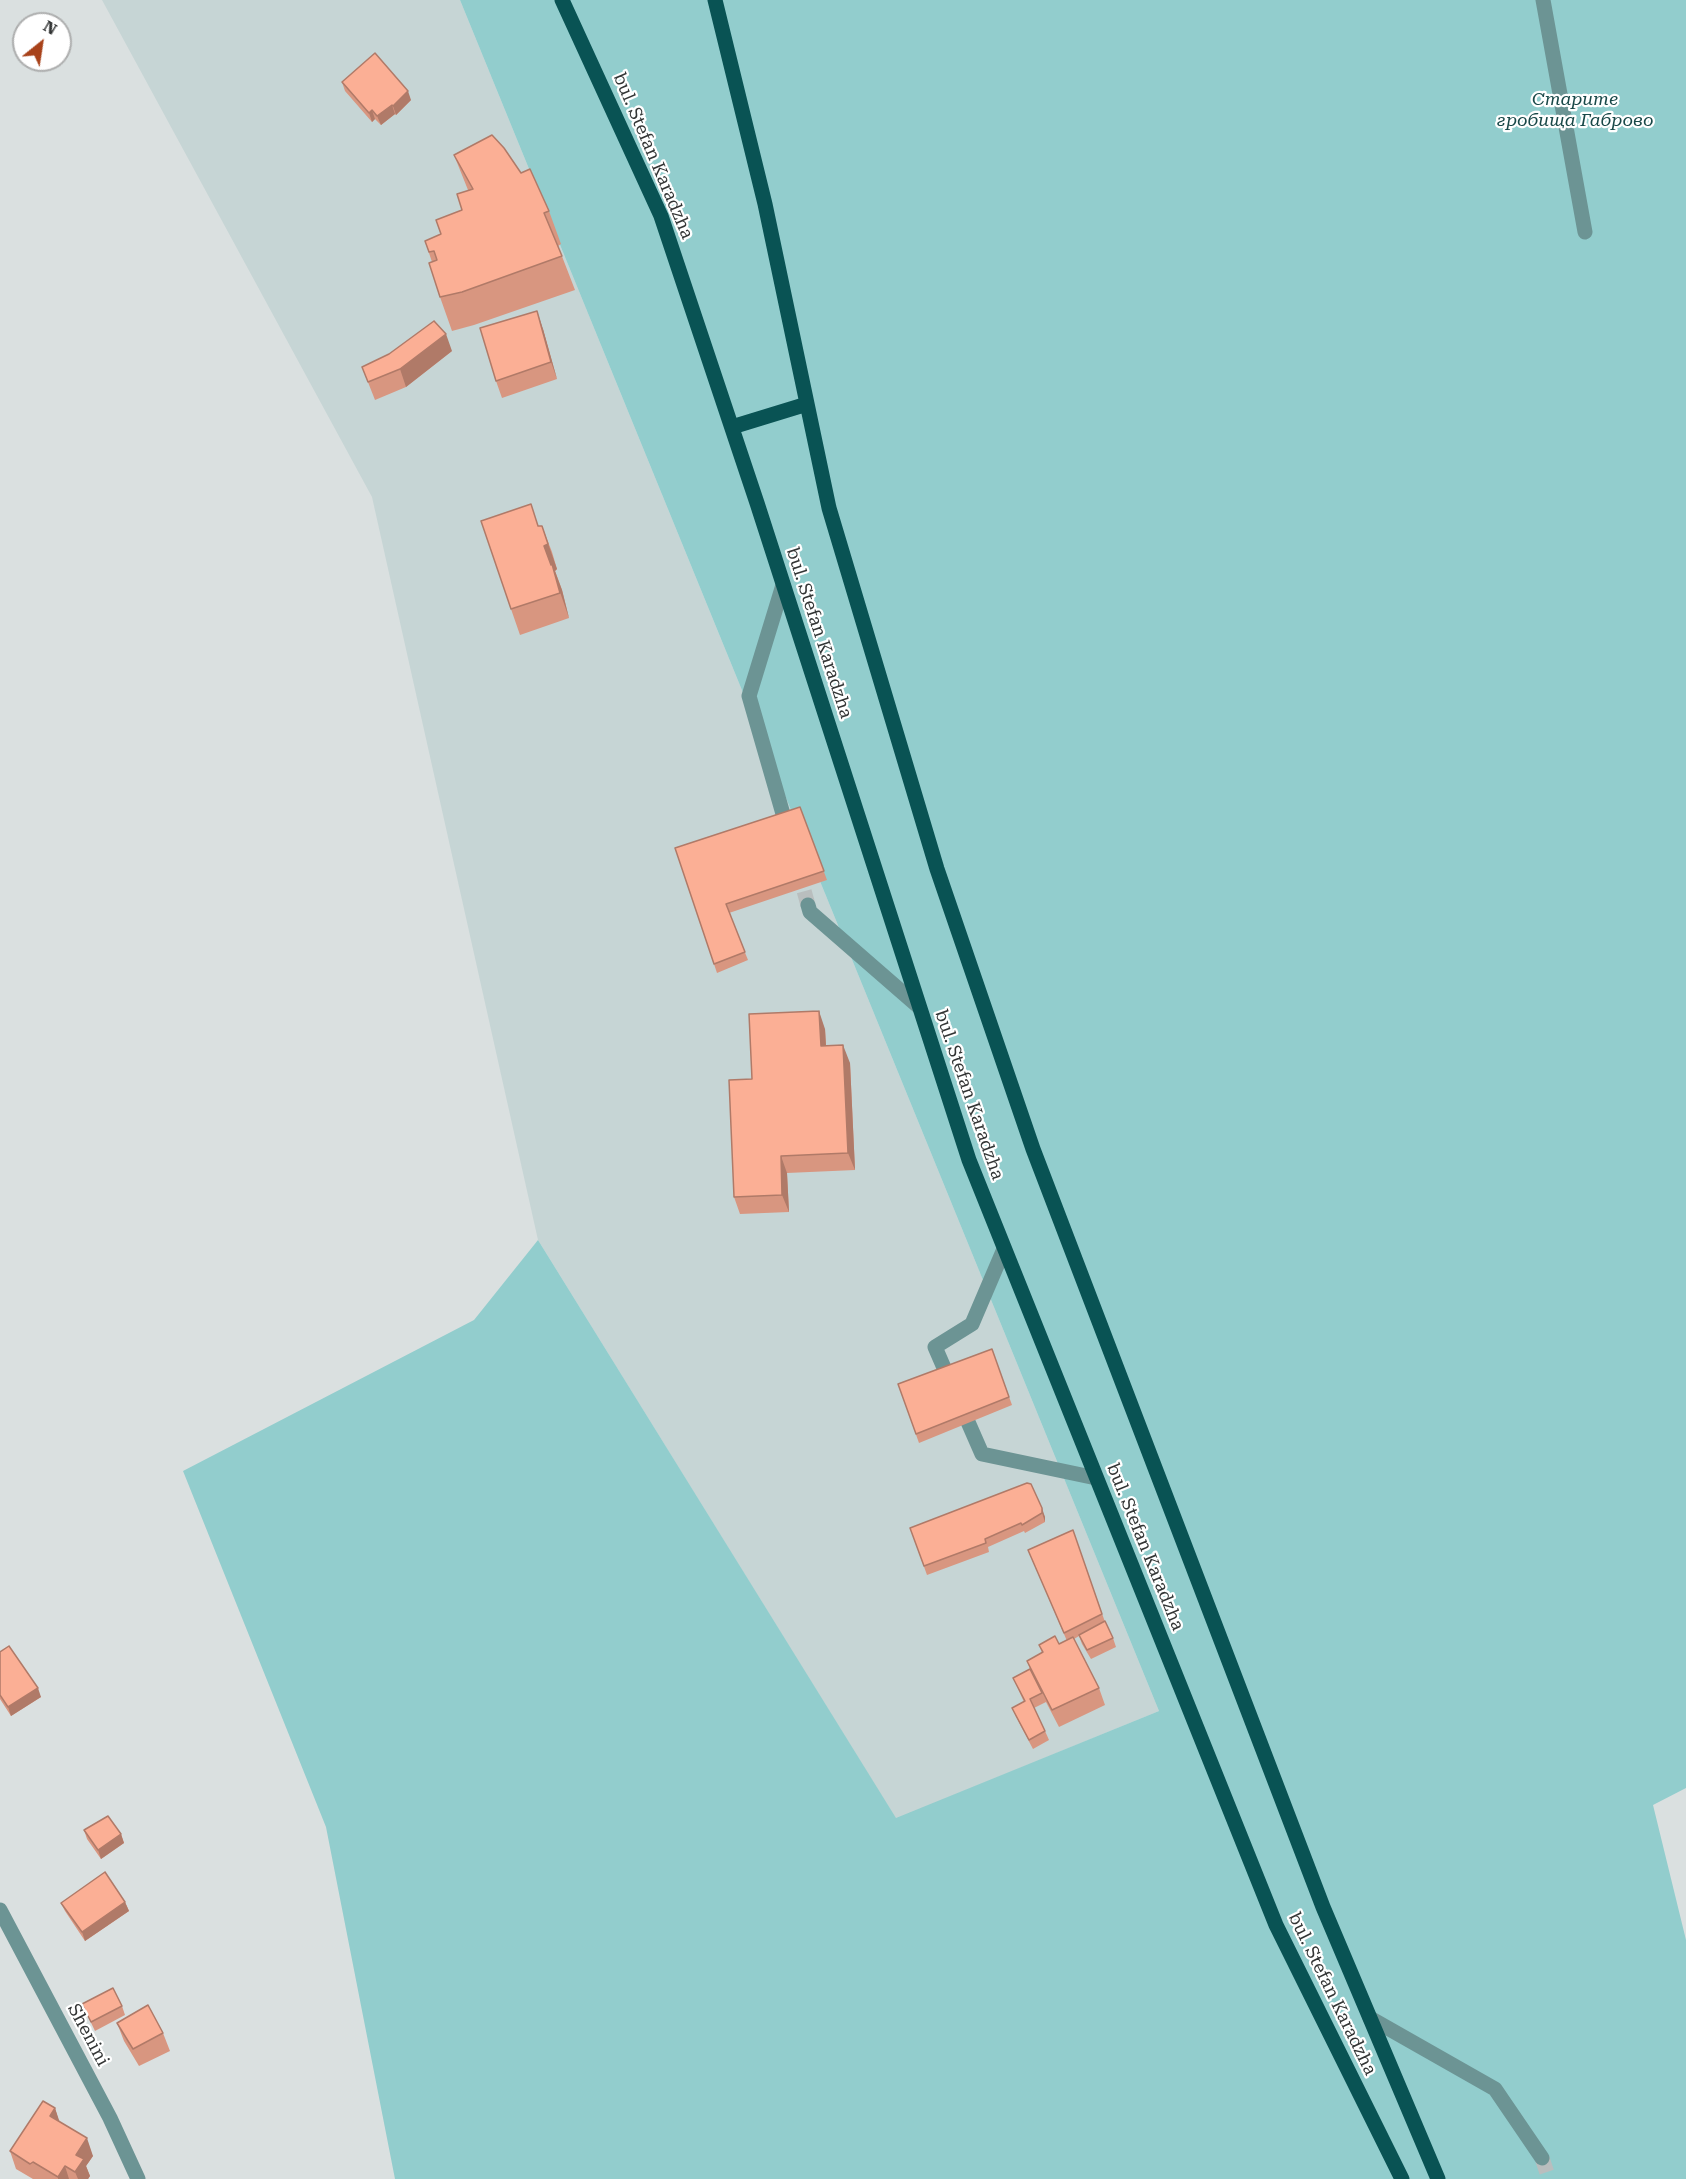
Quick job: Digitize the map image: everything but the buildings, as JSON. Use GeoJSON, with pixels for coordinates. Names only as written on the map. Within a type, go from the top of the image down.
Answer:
{"type":"FeatureCollection","features":[{"type":"Feature","properties":{"kind":"main road","name":"bul. Stefan Karadzha"},"geometry":{"type":"LineString","coordinates":[[562,0],[661,216],[732,427],[969,1160],[1275,1925],[1402,2179]]}},
{"type":"Feature","properties":{"kind":"main road","name":"bul. Stefan Karadzha"},"geometry":{"type":"LineString","coordinates":[[715,0],[765,204],[829,508],[933,857],[1034,1149],[1323,1907],[1438,2179]]}},
{"type":"Feature","properties":{"kind":"main road"},"geometry":{"type":"LineString","coordinates":[[732,427],[807,404]]}},
{"type":"Feature","properties":{"kind":"street"},"geometry":{"type":"LineString","coordinates":[[1543,0],[1586,232]]}},
{"type":"Feature","properties":{"kind":"street"},"geometry":{"type":"LineString","coordinates":[[783,585],[749,696],[783,814]]}},
{"type":"Feature","properties":{"kind":"street"},"geometry":{"type":"LineString","coordinates":[[808,905],[810,912],[918,1006]]}},
{"type":"Feature","properties":{"kind":"street"},"geometry":{"type":"LineString","coordinates":[[1004,1249],[972,1324],[935,1347],[982,1454],[1096,1478]]}},
{"type":"Feature","properties":{"kind":"street","name":"Shenini"},"geometry":{"type":"LineString","coordinates":[[0,1910],[110,2118],[138,2179]]}},
{"type":"Feature","properties":{"kind":"street"},"geometry":{"type":"LineString","coordinates":[[1370,2018],[1496,2089],[1542,2158]]}},
{"type":"Feature","properties":{"kind":"shaded area"},"geometry":{"type":"Polygon","coordinates":[[[102,0],[460,0],[1159,1711],[896,1819],[538,1240],[372,497],[102,0]]]}},
{"type":"Feature","properties":{"kind":"green space","name":"Старите гробища Габрово"},"geometry":{"type":"Polygon","coordinates":[[[460,0],[1686,0],[1686,1788],[1653,1805],[1686,1940],[1686,2179],[395,2179],[326,1827],[183,1471],[474,1320],[538,1240],[896,1818],[1159,1711],[460,0]]]}},
{"type":"Feature","properties":{"kind":"tunnel"},"geometry":{"type":"LineString","coordinates":[[798,869],[808,905]]}},
{"type":"Feature","properties":{"kind":"tunnel"},"geometry":{"type":"LineString","coordinates":[[1542,2158],[1549,2179]]}}]}
